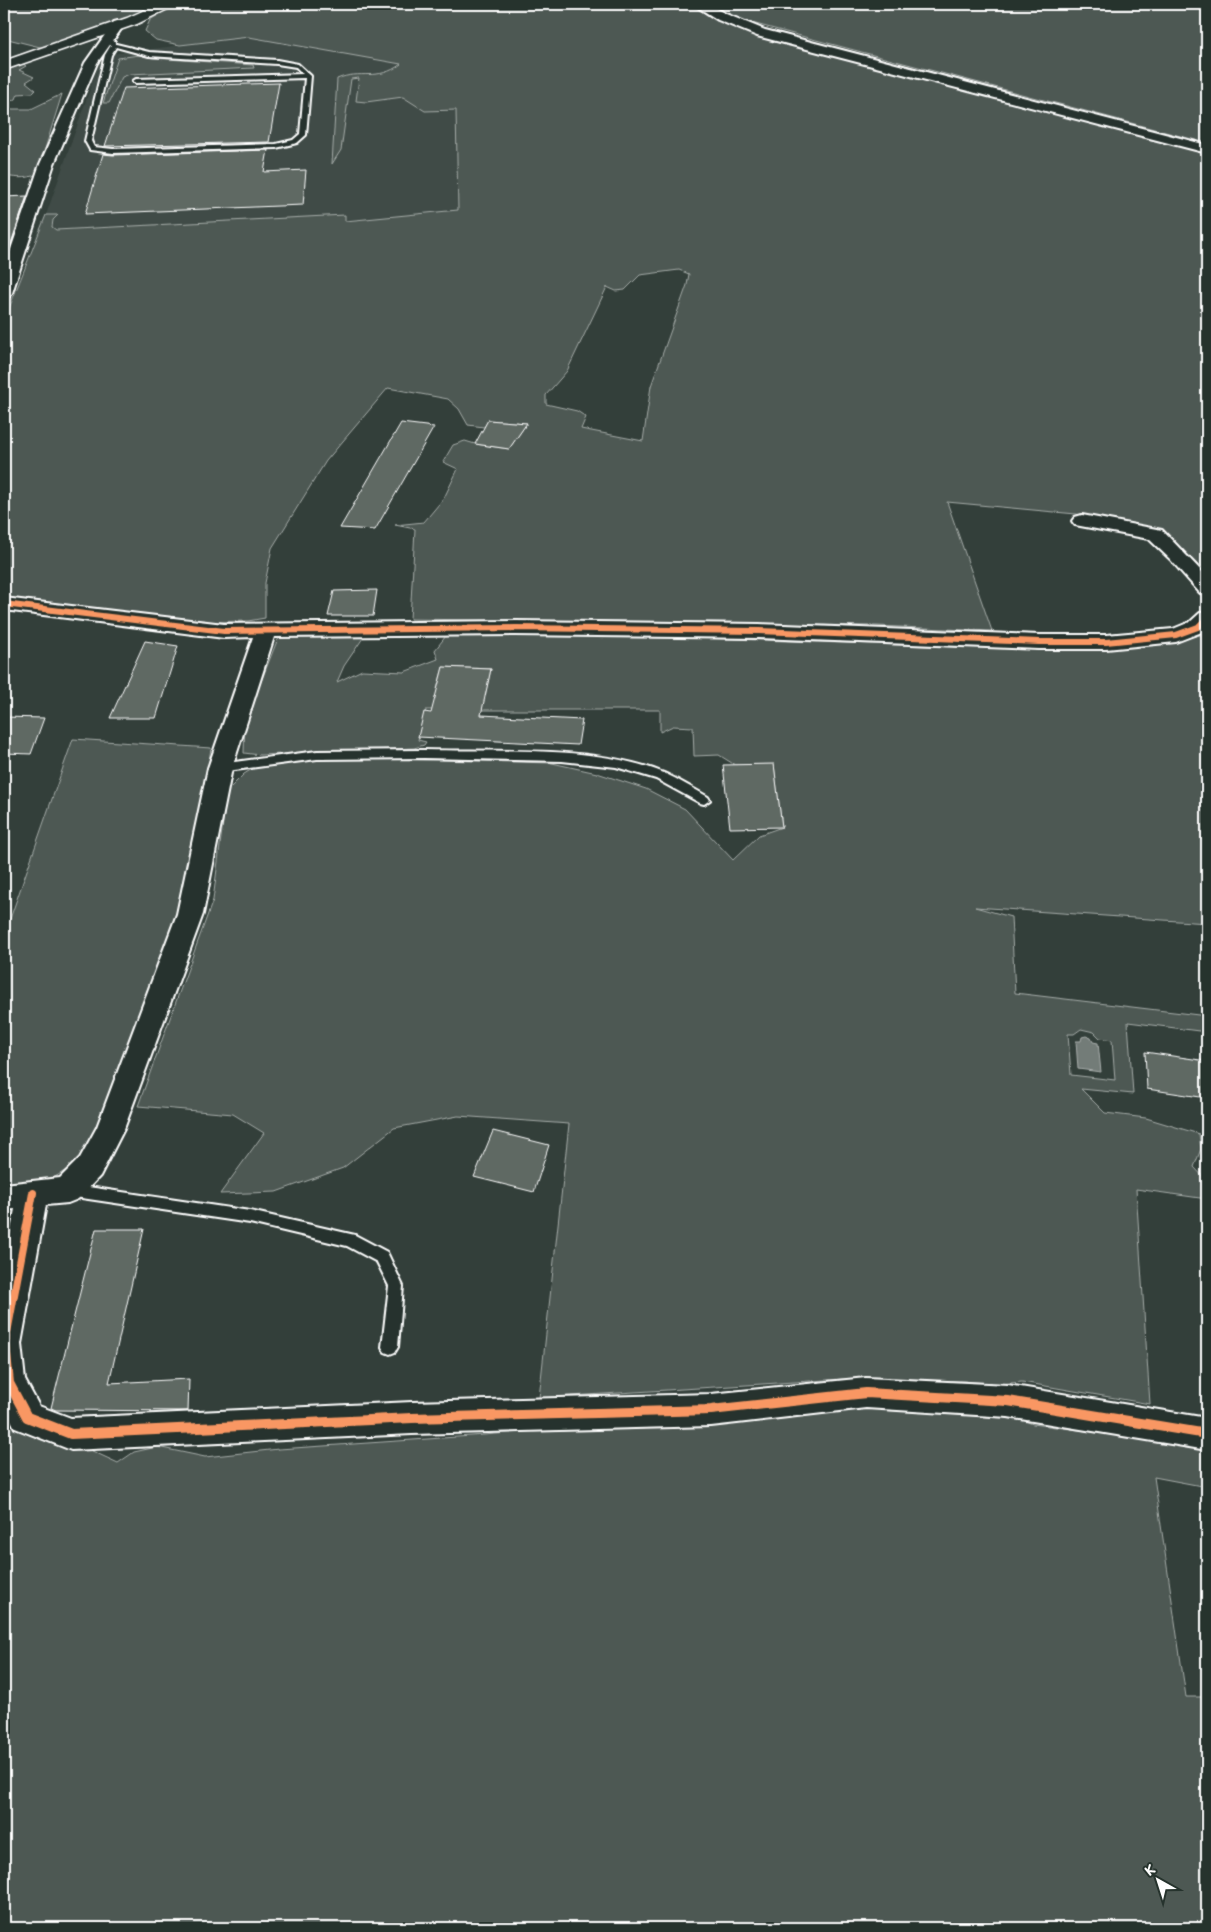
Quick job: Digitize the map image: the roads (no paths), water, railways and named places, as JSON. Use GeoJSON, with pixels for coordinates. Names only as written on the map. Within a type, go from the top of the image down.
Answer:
{"type":"FeatureCollection","features":[{"type":"Feature","properties":{"kind":"street"},"geometry":{"type":"LineString","coordinates":[[4,66],[114,36],[168,4]]}},
{"type":"Feature","properties":{"kind":"street"},"geometry":{"type":"LineString","coordinates":[[699,4],[722,17],[762,33],[1207,149]]}},
{"type":"Feature","properties":{"kind":"street"},"geometry":{"type":"LineString","coordinates":[[4,293],[17,232],[91,63],[114,36]]}},
{"type":"Feature","properties":{"kind":"street"},"geometry":{"type":"LineString","coordinates":[[1082,522],[1155,534],[1177,555],[1207,589]]}},
{"type":"Feature","properties":{"kind":"street"},"geometry":{"type":"LineString","coordinates":[[4,604],[206,630],[516,628],[759,631],[976,640],[1106,642],[1176,635],[1198,627],[1207,618]]}},
{"type":"Feature","properties":{"kind":"street"},"geometry":{"type":"LineString","coordinates":[[266,630],[220,768],[190,914],[110,1129],[90,1167],[68,1190],[18,1195],[5,1344],[9,1383],[27,1417],[71,1434],[412,1418],[711,1410],[866,1393],[1008,1400],[1207,1434]]}},
{"type":"Feature","properties":{"kind":"lane"},"geometry":{"type":"LineString","coordinates":[[124,54],[140,52],[288,63],[298,66],[308,76],[303,135],[295,142],[276,146],[102,151],[92,149],[88,140],[114,36],[140,52]]}},
{"type":"Feature","properties":{"kind":"lane"},"geometry":{"type":"LineString","coordinates":[[108,57],[116,56]]}},
{"type":"Feature","properties":{"kind":"lane"},"geometry":{"type":"LineString","coordinates":[[136,81],[308,76]]}},
{"type":"Feature","properties":{"kind":"lane"},"geometry":{"type":"LineString","coordinates":[[220,768],[317,755],[424,754],[562,757],[616,763],[634,768],[660,776],[704,800]]}},
{"type":"Feature","properties":{"kind":"lane"},"geometry":{"type":"LineString","coordinates":[[68,1190],[250,1217],[350,1240],[382,1257],[396,1286],[390,1347]]}}]}
